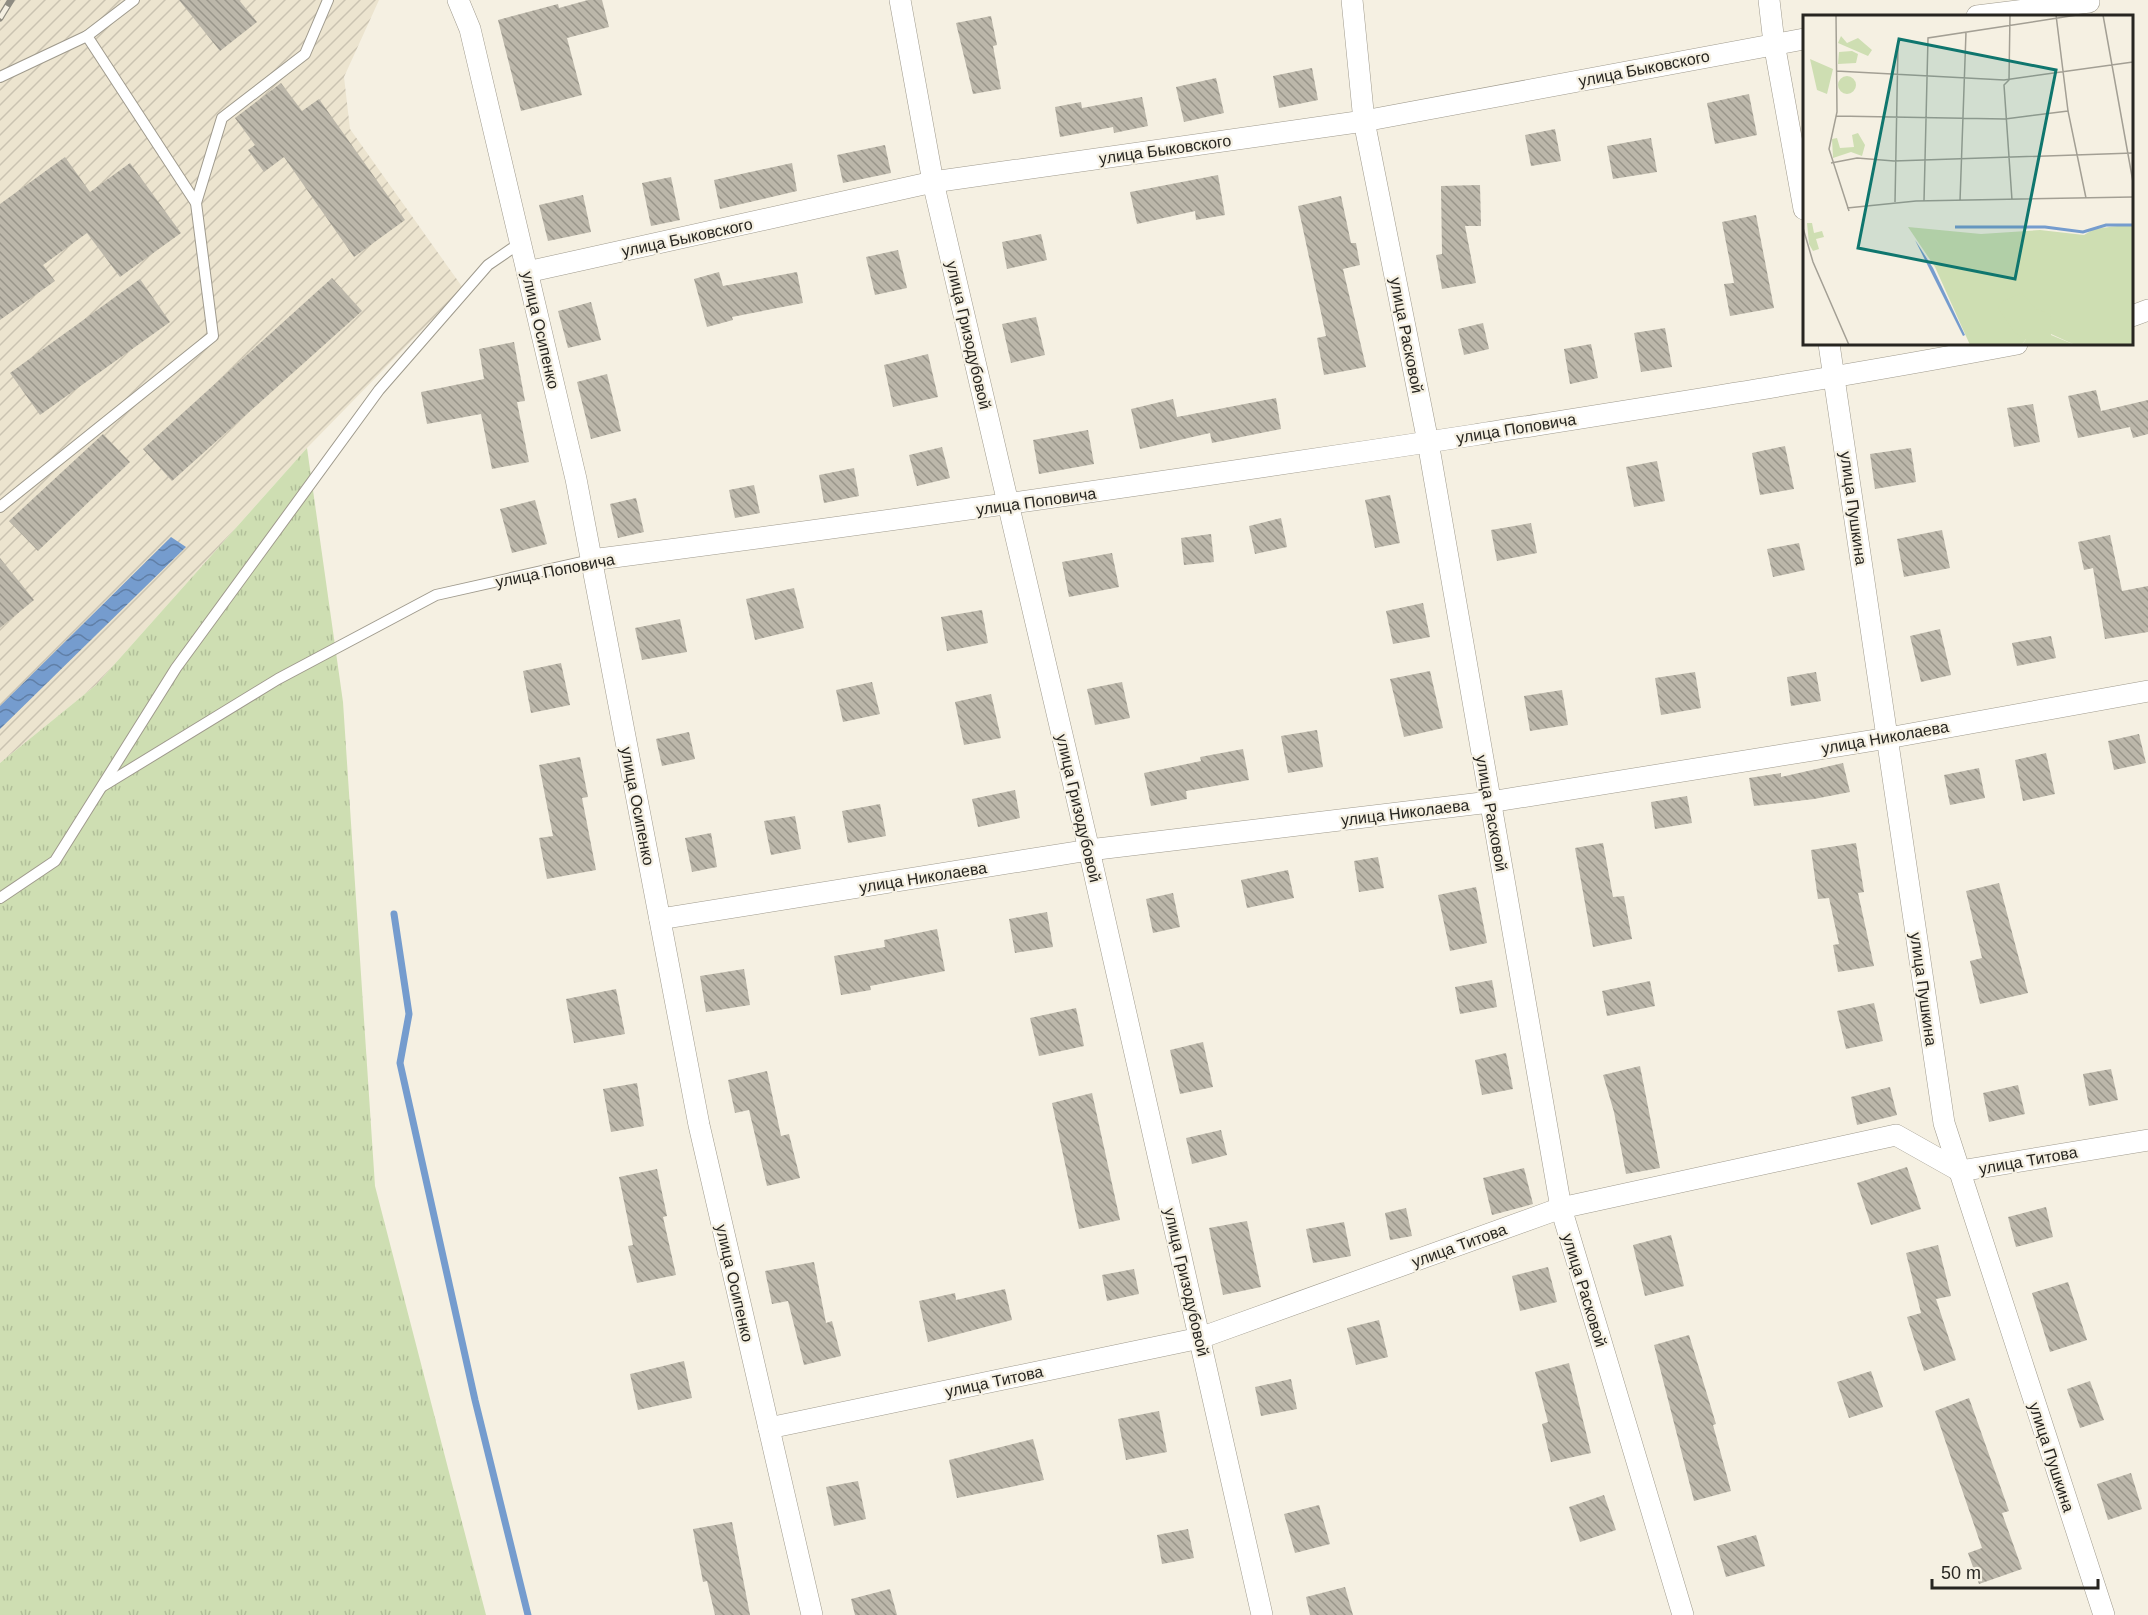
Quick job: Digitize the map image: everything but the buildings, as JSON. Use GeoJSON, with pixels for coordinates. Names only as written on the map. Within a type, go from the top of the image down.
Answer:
{"type":"FeatureCollection","features":[{"type":"Feature","properties":{"kind":"street","name":"улица Осипенко"},"geometry":{"type":"LineString","coordinates":[[458,0],[470,29],[576,479],[699,1125],[812,1615]]}},
{"type":"Feature","properties":{"kind":"street","name":"улица Гризодубовой"},"geometry":{"type":"LineString","coordinates":[[900,0],[933,182],[1089,850],[1262,1615]]}},
{"type":"Feature","properties":{"kind":"street","name":"улица Расковой"},"geometry":{"type":"LineString","coordinates":[[1352,0],[1364,120],[1428,442],[1561,1208],[1683,1615]]}},
{"type":"Feature","properties":{"kind":"street"},"geometry":{"type":"LineString","coordinates":[[1769,0],[1774,43],[1803,203]]}},
{"type":"Feature","properties":{"kind":"street"},"geometry":{"type":"LineString","coordinates":[[1985,15],[2089,2]]}},
{"type":"Feature","properties":{"kind":"street","name":"улица Быковского"},"geometry":{"type":"LineString","coordinates":[[527,272],[933,182],[1364,120],[1803,39]]}},
{"type":"Feature","properties":{"kind":"street"},"geometry":{"type":"LineString","coordinates":[[2133,316],[2148,310]]}},
{"type":"Feature","properties":{"kind":"street","name":"улица Пушкина"},"geometry":{"type":"LineString","coordinates":[[1829,345],[1836,378],[1944,1123],[2104,1615]]}},
{"type":"Feature","properties":{"kind":"street","name":"улица Поповича"},"geometry":{"type":"LineString","coordinates":[[591,560],[1009,506],[1836,378],[2013,345]]}},
{"type":"Feature","properties":{"kind":"street","name":"улица Николаева"},"geometry":{"type":"LineString","coordinates":[[660,919],[1089,850],[1490,802],[1888,738],[2148,691]]}},
{"type":"Feature","properties":{"kind":"street","name":"улица Титова"},"geometry":{"type":"LineString","coordinates":[[769,1428],[1200,1338],[1561,1208],[1896,1135],[1960,1171],[2148,1140]]}},
{"type":"Feature","properties":{"kind":"lane"},"geometry":{"type":"LineString","coordinates":[[0,77],[87,36],[134,0]]}},
{"type":"Feature","properties":{"kind":"lane"},"geometry":{"type":"LineString","coordinates":[[0,507],[213,336],[196,203],[222,118],[305,54],[328,0]]}},
{"type":"Feature","properties":{"kind":"lane"},"geometry":{"type":"LineString","coordinates":[[87,36],[196,203]]}},
{"type":"Feature","properties":{"kind":"lane"},"geometry":{"type":"LineString","coordinates":[[0,898],[55,861],[176,668],[379,390],[488,265],[502,253],[520,243]]}},
{"type":"Feature","properties":{"kind":"lane","name":"улица Поповича"},"geometry":{"type":"LineString","coordinates":[[100,788],[278,678],[436,595],[591,560]]}},
{"type":"Feature","properties":{"kind":"shaded area"},"geometry":{"type":"Polygon","coordinates":[[[0,0],[379,0],[344,77],[350,129],[463,288],[307,448],[96,685],[0,763],[0,0]]]}},
{"type":"Feature","properties":{"kind":"green space"},"geometry":{"type":"Polygon","coordinates":[[[307,448],[343,702],[375,1186],[486,1615],[0,1615],[0,763],[96,685],[307,448]]]}},
{"type":"Feature","properties":{"kind":"water"},"geometry":{"type":"Polygon","coordinates":[[[171,537],[186,547],[0,729],[0,706],[171,537]]]}},
{"type":"Feature","properties":{"kind":"waterway"},"geometry":{"type":"LineString","coordinates":[[394,914],[409,1014],[400,1063],[475,1400],[528,1615]]}},
{"type":"Feature","properties":{"kind":"railway"},"geometry":{"type":"LineString","coordinates":[[0,18],[11,0]]}}]}
